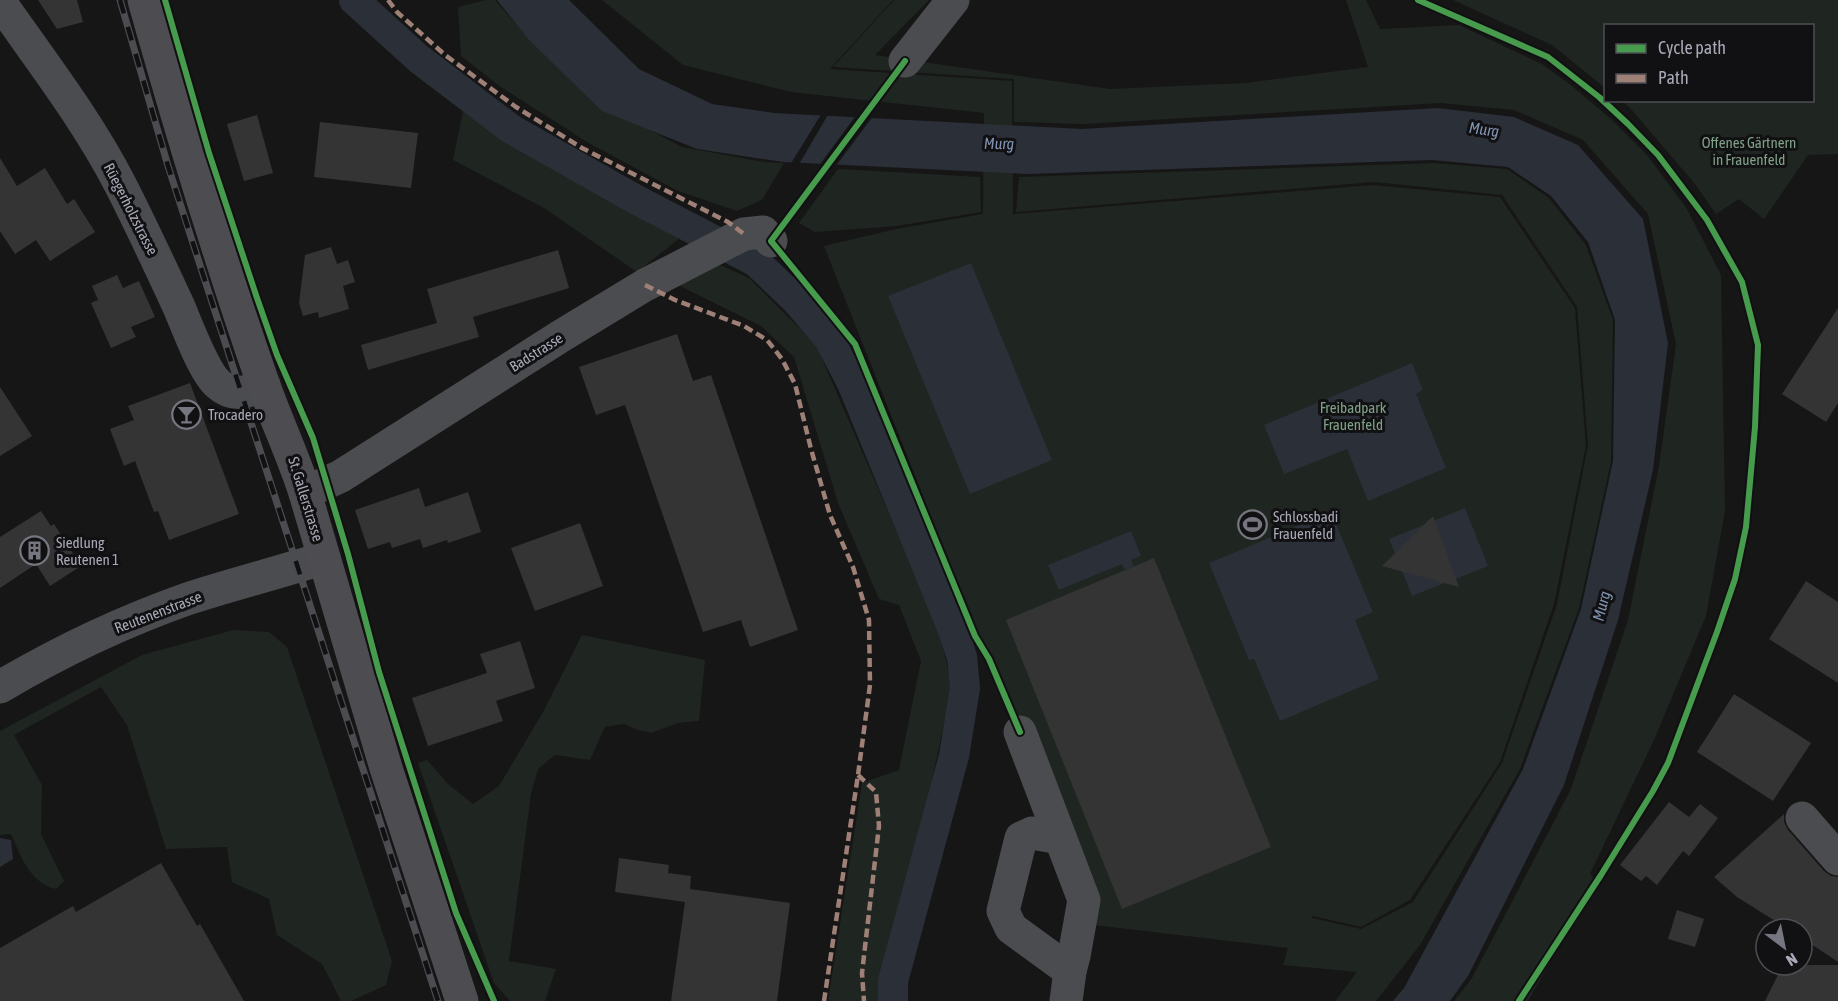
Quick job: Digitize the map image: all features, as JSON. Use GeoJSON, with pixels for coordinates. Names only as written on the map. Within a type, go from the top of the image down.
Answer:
{"type":"FeatureCollection","features":[{"type":"Feature","properties":{"kind":"main road","name":"St. Gallerstrasse"},"geometry":{"type":"LineString","coordinates":[[144,0],[181,130],[264,385],[305,493],[386,768],[462,1001]]}},
{"type":"Feature","properties":{"kind":"street"},"geometry":{"type":"LineString","coordinates":[[905,61],[953,0]]}},
{"type":"Feature","properties":{"kind":"street","name":"Rüegerholzstrasse"},"geometry":{"type":"LineString","coordinates":[[0,2],[75,108],[119,181],[154,251],[203,362],[216,383],[229,391],[242,393],[264,385]]}},
{"type":"Feature","properties":{"kind":"street","name":"Badstrasse"},"geometry":{"type":"LineString","coordinates":[[305,493],[341,476],[645,285],[744,234],[764,232],[771,241]]}},
{"type":"Feature","properties":{"kind":"street","name":"Reutenenstrasse"},"geometry":{"type":"LineString","coordinates":[[0,687],[62,652],[152,613],[188,599],[324,558]]}},
{"type":"Feature","properties":{"kind":"street"},"geometry":{"type":"LineString","coordinates":[[1020,732],[1084,900],[1068,986]]}},
{"type":"Feature","properties":{"kind":"street"},"geometry":{"type":"LineString","coordinates":[[1802,818],[1838,859]]}},
{"type":"Feature","properties":{"kind":"street"},"geometry":{"type":"LineString","coordinates":[[1060,838],[1032,833],[1021,838],[1003,911],[1011,928],[1068,986]]}},
{"type":"Feature","properties":{"kind":"green space"},"geometry":{"type":"Polygon","coordinates":[[[495,0],[530,40],[604,106],[682,147],[764,162],[784,163],[762,200],[737,211],[678,191],[587,142],[501,87],[461,56],[458,7],[495,0]]]}},
{"type":"Feature","properties":{"kind":"green space","name":"Freibadpark Frauenfeld"},"geometry":{"type":"Polygon","coordinates":[[[602,0],[893,0],[830,69],[1012,81],[1013,214],[1373,185],[1500,197],[1575,308],[1586,446],[1554,604],[1500,762],[1410,900],[1361,927],[1313,916],[1312,918],[1361,929],[1413,902],[1502,763],[1557,604],[1588,445],[1577,307],[1502,195],[1374,182],[1016,212],[1019,177],[1434,163],[1507,169],[1549,198],[1586,245],[1613,320],[1611,462],[1579,608],[1520,769],[1420,945],[1376,1001],[1335,1001],[1357,972],[1283,965],[1288,948],[1093,925],[824,246],[896,229],[983,214],[984,113],[791,92],[683,65],[602,0]]]}},
{"type":"Feature","properties":{"kind":"green space"},"geometry":{"type":"Polygon","coordinates":[[[894,0],[929,0],[875,55],[1110,89],[1245,83],[1368,67],[1346,0],[1366,0],[1380,29],[1459,25],[1542,64],[1611,119],[1647,155],[1687,209],[1721,275],[1725,511],[1706,616],[1654,740],[1590,874],[1597,880],[1528,1001],[1454,1001],[1472,978],[1571,789],[1628,620],[1659,466],[1676,344],[1648,214],[1583,140],[1514,110],[1441,103],[1083,124],[1014,122],[1014,79],[833,67],[894,0]]]}},
{"type":"Feature","properties":{"kind":"green space","name":"Offenes Gärtnern in Frauenfeld"},"geometry":{"type":"Polygon","coordinates":[[[1453,0],[1838,0],[1838,154],[1808,155],[1764,219],[1739,199],[1716,214],[1695,184],[1623,102],[1814,102],[1814,24],[1604,24],[1604,87],[1552,45],[1453,0]]]}},
{"type":"Feature","properties":{"kind":"green space"},"geometry":{"type":"Polygon","coordinates":[[[463,111],[685,234],[637,272],[544,208],[453,160],[463,111]]]}},
{"type":"Feature","properties":{"kind":"green space"},"geometry":{"type":"Polygon","coordinates":[[[838,169],[980,177],[981,212],[897,226],[815,232],[799,223],[838,169]]]}},
{"type":"Feature","properties":{"kind":"green space"},"geometry":{"type":"Polygon","coordinates":[[[711,261],[749,278],[816,345],[939,629],[952,688],[887,986],[886,1001],[828,1001],[862,783],[899,770],[921,661],[899,605],[879,599],[838,503],[794,357],[761,326],[674,283],[711,261]]]}},
{"type":"Feature","properties":{"kind":"green space"},"geometry":{"type":"Polygon","coordinates":[[[233,630],[269,632],[287,647],[392,961],[386,985],[351,1001],[341,1001],[322,964],[277,935],[269,899],[232,882],[227,847],[166,849],[127,725],[101,687],[14,735],[42,785],[41,834],[64,881],[56,889],[39,881],[28,868],[11,834],[0,835],[0,731],[142,655],[233,630]]]}},
{"type":"Feature","properties":{"kind":"green space"},"geometry":{"type":"Polygon","coordinates":[[[582,635],[705,660],[699,721],[678,723],[651,733],[624,724],[605,727],[590,760],[555,755],[538,769],[531,794],[509,961],[556,969],[545,1001],[510,1001],[494,983],[418,763],[427,760],[448,784],[473,804],[499,786],[543,712],[582,635]]]}},
{"type":"Feature","properties":{"kind":"water","name":"Murg"},"geometry":{"type":"Polygon","coordinates":[[[497,0],[569,0],[639,69],[712,104],[774,113],[1082,129],[1438,108],[1514,117],[1578,145],[1643,219],[1668,343],[1653,470],[1618,620],[1564,785],[1468,976],[1450,1001],[1393,1001],[1404,988],[1523,769],[1581,609],[1613,461],[1615,320],[1588,242],[1551,196],[1508,167],[1432,160],[1028,174],[783,162],[697,149],[602,111],[529,40],[497,0]]]}},
{"type":"Feature","properties":{"kind":"water"},"geometry":{"type":"Polygon","coordinates":[[[971,263],[1052,460],[970,494],[888,296],[971,263]]]}},
{"type":"Feature","properties":{"kind":"water"},"geometry":{"type":"Polygon","coordinates":[[[1412,363],[1423,390],[1416,394],[1446,468],[1368,501],[1347,449],[1284,474],[1264,425],[1412,363]]]}},
{"type":"Feature","properties":{"kind":"water"},"geometry":{"type":"Polygon","coordinates":[[[1465,508],[1488,566],[1412,596],[1389,539],[1465,508]]]}},
{"type":"Feature","properties":{"kind":"water"},"geometry":{"type":"Polygon","coordinates":[[[1331,512],[1373,612],[1355,620],[1379,679],[1280,721],[1254,659],[1249,660],[1209,563],[1331,512]]]}},
{"type":"Feature","properties":{"kind":"water"},"geometry":{"type":"Polygon","coordinates":[[[1131,531],[1141,556],[1131,560],[1134,566],[1125,570],[1122,564],[1059,590],[1048,565],[1131,531]]]}},
{"type":"Feature","properties":{"kind":"water"},"geometry":{"type":"Polygon","coordinates":[[[0,838],[11,840],[13,859],[0,867],[0,838]]]}},
{"type":"Feature","properties":{"kind":"pier"},"geometry":{"type":"Polygon","coordinates":[[[822,113],[829,113],[798,166],[790,165],[822,113]]]}},
{"type":"Feature","properties":{"kind":"pier"},"geometry":{"type":"Polygon","coordinates":[[[857,114],[874,115],[835,167],[818,167],[857,114]]]}},
{"type":"Feature","properties":{"kind":"building"},"geometry":{"type":"Polygon","coordinates":[[[38,0],[77,0],[83,22],[57,29],[38,0]]]}},
{"type":"Feature","properties":{"kind":"building"},"geometry":{"type":"Polygon","coordinates":[[[257,115],[273,173],[244,181],[227,124],[257,115]]]}},
{"type":"Feature","properties":{"kind":"building"},"geometry":{"type":"Polygon","coordinates":[[[320,122],[418,133],[411,188],[314,177],[320,122]]]}},
{"type":"Feature","properties":{"kind":"building"},"geometry":{"type":"Polygon","coordinates":[[[0,158],[17,186],[45,168],[67,204],[74,199],[95,232],[50,261],[36,240],[15,254],[0,231],[0,158]]]}},
{"type":"Feature","properties":{"kind":"building"},"geometry":{"type":"Polygon","coordinates":[[[331,247],[337,264],[348,260],[355,282],[343,286],[349,309],[319,318],[318,312],[303,316],[299,303],[305,255],[331,247]]]}},
{"type":"Feature","properties":{"kind":"building"},"geometry":{"type":"Polygon","coordinates":[[[558,250],[569,288],[473,317],[479,337],[368,370],[361,345],[437,323],[427,289],[558,250]]]}},
{"type":"Feature","properties":{"kind":"building"},"geometry":{"type":"Polygon","coordinates":[[[117,275],[123,288],[139,281],[155,317],[131,327],[136,337],[111,348],[91,303],[98,300],[92,286],[117,275]]]}},
{"type":"Feature","properties":{"kind":"building"},"geometry":{"type":"Polygon","coordinates":[[[1838,308],[1838,403],[1826,422],[1782,394],[1838,308]]]}},
{"type":"Feature","properties":{"kind":"building"},"geometry":{"type":"Polygon","coordinates":[[[677,334],[693,381],[711,375],[798,630],[750,647],[741,620],[703,632],[625,405],[596,415],[579,367],[677,334]]]}},
{"type":"Feature","properties":{"kind":"building"},"geometry":{"type":"Polygon","coordinates":[[[190,383],[239,514],[169,540],[158,511],[154,512],[135,461],[124,466],[110,429],[134,420],[128,406],[190,383]]]}},
{"type":"Feature","properties":{"kind":"building"},"geometry":{"type":"Polygon","coordinates":[[[0,387],[32,436],[0,456],[0,387]]]}},
{"type":"Feature","properties":{"kind":"building"},"geometry":{"type":"Polygon","coordinates":[[[419,488],[425,507],[468,492],[481,532],[448,543],[447,540],[423,548],[420,539],[392,548],[390,542],[368,549],[355,510],[419,488]]]}},
{"type":"Feature","properties":{"kind":"building","name":"Siedlung Reutenen 1"},"geometry":{"type":"Polygon","coordinates":[[[41,511],[51,526],[54,524],[81,566],[50,586],[36,564],[0,588],[0,537],[41,511]]]}},
{"type":"Feature","properties":{"kind":"building"},"geometry":{"type":"Polygon","coordinates":[[[1433,516],[1459,587],[1382,566],[1433,516]]]}},
{"type":"Feature","properties":{"kind":"building"},"geometry":{"type":"Polygon","coordinates":[[[580,523],[603,586],[535,611],[511,548],[580,523]]]}},
{"type":"Feature","properties":{"kind":"building"},"geometry":{"type":"Polygon","coordinates":[[[1154,558],[1271,847],[1122,909],[1006,620],[1154,558]]]}},
{"type":"Feature","properties":{"kind":"building"},"geometry":{"type":"Polygon","coordinates":[[[1806,581],[1838,602],[1838,683],[1769,639],[1806,581]]]}},
{"type":"Feature","properties":{"kind":"building"},"geometry":{"type":"Polygon","coordinates":[[[520,641],[535,688],[496,701],[503,721],[428,746],[412,698],[487,673],[480,654],[520,641]]]}},
{"type":"Feature","properties":{"kind":"building"},"geometry":{"type":"Polygon","coordinates":[[[1734,694],[1811,743],[1773,801],[1697,752],[1734,694]]]}},
{"type":"Feature","properties":{"kind":"building"},"geometry":{"type":"Polygon","coordinates":[[[1669,802],[1689,817],[1700,804],[1718,818],[1689,856],[1683,851],[1657,885],[1646,876],[1641,881],[1620,865],[1669,802]]]}},
{"type":"Feature","properties":{"kind":"building"},"geometry":{"type":"Polygon","coordinates":[[[1784,814],[1784,822],[1788,830],[1824,871],[1831,876],[1838,877],[1838,962],[1814,946],[1814,917],[1769,917],[1737,897],[1714,877],[1784,814]]]}},
{"type":"Feature","properties":{"kind":"building"},"geometry":{"type":"Polygon","coordinates":[[[619,858],[669,865],[668,873],[691,876],[690,889],[790,903],[777,1001],[671,1001],[685,902],[615,892],[619,858]]]}},
{"type":"Feature","properties":{"kind":"building"},"geometry":{"type":"Polygon","coordinates":[[[161,863],[197,926],[200,924],[244,1001],[0,1001],[0,948],[73,906],[76,912],[161,863]]]}},
{"type":"Feature","properties":{"kind":"building"},"geometry":{"type":"Polygon","coordinates":[[[1677,910],[1704,919],[1695,947],[1668,939],[1677,910]]]}},
{"type":"Feature","properties":{"kind":"building"},"geometry":{"type":"Polygon","coordinates":[[[1814,965],[1838,965],[1838,1001],[1765,1001],[1777,977],[1814,977],[1814,965]]]}},
{"type":"Feature","properties":{"kind":"waterway"},"geometry":{"type":"LineString","coordinates":[[354,0],[419,59],[511,129],[635,199],[756,262],[796,300],[829,339],[852,383],[951,625],[962,657],[965,688],[954,756],[893,981],[893,1001]]}},
{"type":"Feature","properties":{"kind":"railway"},"geometry":{"type":"LineString","coordinates":[[120,0],[168,166],[438,1001]]}},
{"type":"Feature","properties":{"kind":"marked path"},"geometry":{"type":"LineString","coordinates":[[388,0],[397,12],[445,55],[516,107],[582,148],[728,222],[744,234]]}},
{"type":"Feature","properties":{"kind":"marked path"},"geometry":{"type":"LineString","coordinates":[[645,285],[675,300],[744,326],[767,340],[782,359],[795,384],[830,515],[853,567],[869,620],[870,685],[824,1001]]}},
{"type":"Feature","properties":{"kind":"marked path"},"geometry":{"type":"LineString","coordinates":[[858,775],[876,792],[879,826],[862,973],[864,1001]]}},
{"type":"Feature","properties":{"kind":"cycle path"},"geometry":{"type":"LineString","coordinates":[[165,0],[209,153],[257,298],[277,355],[313,438],[348,554],[379,672],[456,913],[494,1001]]}},
{"type":"Feature","properties":{"kind":"cycle path"},"geometry":{"type":"LineString","coordinates":[[1418,0],[1548,57],[1604,102]]}},
{"type":"Feature","properties":{"kind":"cycle path"},"geometry":{"type":"LineString","coordinates":[[905,61],[771,241],[855,344],[975,636],[989,659],[1020,732]]}},
{"type":"Feature","properties":{"kind":"cycle path"},"geometry":{"type":"LineString","coordinates":[[1519,1001],[1601,875],[1668,763],[1735,579],[1746,527],[1755,427],[1758,345],[1742,282],[1707,220],[1658,155],[1604,102]]}},
{"type":"Feature","properties":{"kind":"place","name":"Trocadero"},"geometry":{"type":"Point","coordinates":[187,414]}},
{"type":"Feature","properties":{"kind":"place","name":"Schlossbadi Frauenfeld"},"geometry":{"type":"Point","coordinates":[1252,525]}},
{"type":"Feature","properties":{"kind":"place","name":"Siedlung Reutenen 1"},"geometry":{"type":"Point","coordinates":[35,551]}}]}
